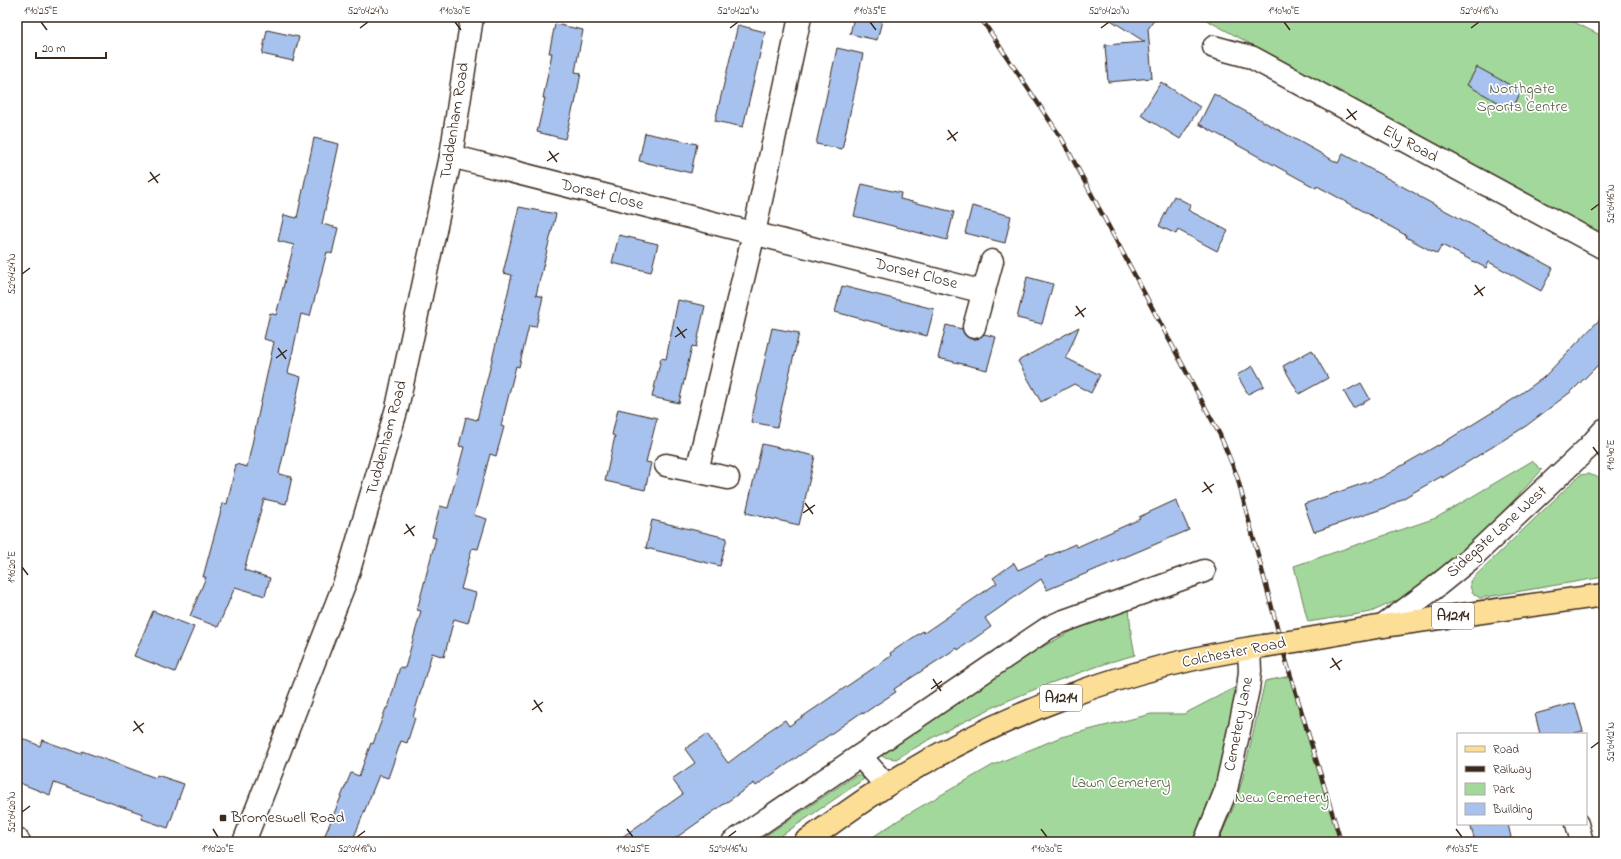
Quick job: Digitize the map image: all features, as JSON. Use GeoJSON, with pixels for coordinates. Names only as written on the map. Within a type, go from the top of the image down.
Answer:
{"type":"FeatureCollection","features":[{"type":"Feature","properties":{"kind":"main road","name":"Colchester Road"},"geometry":{"type":"LineString","coordinates":[[805,842],[886,785],[978,734],[1028,711],[1074,693],[1128,676],[1197,658],[1382,626],[1604,595]]}},
{"type":"Feature","properties":{"kind":"street","name":"Tuddenham Road"},"geometry":{"type":"LineString","coordinates":[[244,842],[347,577],[397,408],[451,156],[472,17]]}},
{"type":"Feature","properties":{"kind":"street"},"geometry":{"type":"LineString","coordinates":[[696,471],[754,233],[800,17]]}},
{"type":"Feature","properties":{"kind":"street","name":"Ely Road"},"geometry":{"type":"LineString","coordinates":[[1214,47],[1251,57],[1604,248]]}},
{"type":"Feature","properties":{"kind":"street","name":"Dorset Close"},"geometry":{"type":"LineString","coordinates":[[451,156],[984,292]]}},
{"type":"Feature","properties":{"kind":"street"},"geometry":{"type":"LineString","coordinates":[[974,328],[992,261]]}},
{"type":"Feature","properties":{"kind":"street"},"geometry":{"type":"LineString","coordinates":[[1604,430],[1604,435]]}},
{"type":"Feature","properties":{"kind":"street","name":"Sidegate Lane West"},"geometry":{"type":"LineString","coordinates":[[1382,626],[1433,589],[1470,559],[1589,447],[1604,430]]}},
{"type":"Feature","properties":{"kind":"street"},"geometry":{"type":"LineString","coordinates":[[666,465],[728,478]]}},
{"type":"Feature","properties":{"kind":"street"},"geometry":{"type":"LineString","coordinates":[[733,842],[1048,628],[1204,571]]}},
{"type":"Feature","properties":{"kind":"street","name":"Cemetery Lane"},"geometry":{"type":"LineString","coordinates":[[1205,842],[1226,790],[1236,749],[1248,689],[1250,671],[1256,648]]}},
{"type":"Feature","properties":{"kind":"street"},"geometry":{"type":"LineString","coordinates":[[860,756],[886,785]]}},
{"type":"Feature","properties":{"kind":"street"},"geometry":{"type":"LineString","coordinates":[[1577,825],[1582,842]]}},
{"type":"Feature","properties":{"kind":"green space","name":"Northgate Sports Centre"},"geometry":{"type":"Polygon","coordinates":[[[1201,17],[1564,17],[1604,37],[1604,236],[1201,17]]]}},
{"type":"Feature","properties":{"kind":"green space"},"geometry":{"type":"Polygon","coordinates":[[[1532,461],[1542,470],[1501,514],[1436,574],[1400,599],[1371,612],[1308,622],[1294,566],[1436,518],[1532,461]]]}},
{"type":"Feature","properties":{"kind":"green space"},"geometry":{"type":"Polygon","coordinates":[[[1588,474],[1601,478],[1604,481],[1604,577],[1480,598],[1475,595],[1470,587],[1470,581],[1580,475],[1588,474]]]}},
{"type":"Feature","properties":{"kind":"green space"},"geometry":{"type":"Polygon","coordinates":[[[1129,607],[1131,633],[1135,655],[1110,662],[1045,685],[1000,704],[937,735],[896,759],[883,757],[879,752],[1007,666],[1085,624],[1129,607]]]}},
{"type":"Feature","properties":{"kind":"green space","name":"New Cemetery"},"geometry":{"type":"Polygon","coordinates":[[[1291,676],[1341,842],[1218,842],[1234,806],[1242,781],[1265,681],[1291,676]]]}},
{"type":"Feature","properties":{"kind":"green space","name":"Lawn Cemetery"},"geometry":{"type":"Polygon","coordinates":[[[1236,687],[1230,731],[1215,791],[1192,842],[865,842],[908,814],[993,765],[1061,737],[1151,714],[1184,714],[1236,687]]]}},
{"type":"Feature","properties":{"kind":"green space"},"geometry":{"type":"Polygon","coordinates":[[[856,775],[861,775],[864,779],[772,842],[756,842],[856,775]]]}},
{"type":"Feature","properties":{"kind":"building"},"geometry":{"type":"Polygon","coordinates":[[[854,17],[883,17],[877,40],[850,34],[854,17]]]}},
{"type":"Feature","properties":{"kind":"building"},"geometry":{"type":"Polygon","coordinates":[[[1106,17],[1156,17],[1148,29],[1152,78],[1108,82],[1105,45],[1145,42],[1106,17]]]}},
{"type":"Feature","properties":{"kind":"building"},"geometry":{"type":"Polygon","coordinates":[[[555,24],[583,30],[575,72],[581,73],[575,104],[565,139],[537,132],[545,98],[543,98],[552,53],[549,53],[555,24]]]}},
{"type":"Feature","properties":{"kind":"building"},"geometry":{"type":"Polygon","coordinates":[[[738,25],[765,32],[743,127],[715,121],[738,25]]]}},
{"type":"Feature","properties":{"kind":"building"},"geometry":{"type":"Polygon","coordinates":[[[267,30],[299,37],[293,61],[262,54],[267,30]]]}},
{"type":"Feature","properties":{"kind":"building"},"geometry":{"type":"Polygon","coordinates":[[[837,48],[863,54],[842,149],[816,144],[837,48]]]}},
{"type":"Feature","properties":{"kind":"building"},"geometry":{"type":"Polygon","coordinates":[[[1477,67],[1521,91],[1512,110],[1467,85],[1477,67]]]}},
{"type":"Feature","properties":{"kind":"building"},"geometry":{"type":"Polygon","coordinates":[[[1161,82],[1200,107],[1180,139],[1141,115],[1161,82]]]}},
{"type":"Feature","properties":{"kind":"building"},"geometry":{"type":"Polygon","coordinates":[[[1214,94],[1338,163],[1343,154],[1553,268],[1541,291],[1489,262],[1486,268],[1442,245],[1437,254],[1365,212],[1317,186],[1316,188],[1199,124],[1214,94]]]}},
{"type":"Feature","properties":{"kind":"building"},"geometry":{"type":"Polygon","coordinates":[[[645,133],[697,144],[691,173],[639,161],[645,133]]]}},
{"type":"Feature","properties":{"kind":"building"},"geometry":{"type":"Polygon","coordinates":[[[314,138],[339,144],[322,224],[338,228],[332,254],[327,252],[310,316],[301,314],[288,373],[301,377],[279,474],[292,477],[286,504],[264,499],[244,570],[270,578],[265,596],[235,587],[218,627],[190,616],[206,577],[203,577],[223,503],[227,504],[236,464],[247,467],[274,342],[264,339],[270,313],[276,315],[294,245],[278,241],[284,215],[297,218],[314,138]]]}},
{"type":"Feature","properties":{"kind":"building"},"geometry":{"type":"Polygon","coordinates":[[[862,184],[901,193],[900,199],[954,212],[947,240],[854,216],[862,184]]]}},
{"type":"Feature","properties":{"kind":"building"},"geometry":{"type":"Polygon","coordinates":[[[1174,196],[1191,205],[1188,210],[1228,231],[1217,251],[1178,230],[1176,234],[1159,226],[1174,196]]]}},
{"type":"Feature","properties":{"kind":"building"},"geometry":{"type":"Polygon","coordinates":[[[972,206],[1011,216],[1005,243],[965,233],[972,206]]]}},
{"type":"Feature","properties":{"kind":"building"},"geometry":{"type":"Polygon","coordinates":[[[519,207],[556,214],[536,295],[543,297],[536,327],[529,326],[519,367],[516,366],[501,426],[504,427],[496,456],[490,454],[474,515],[487,519],[478,549],[472,548],[461,589],[476,593],[468,623],[454,619],[444,657],[432,653],[407,743],[401,741],[388,778],[379,775],[352,842],[322,842],[351,773],[359,776],[371,743],[373,744],[386,708],[388,708],[400,667],[405,668],[421,611],[417,610],[436,538],[432,537],[440,506],[448,508],[464,447],[459,446],[466,417],[477,420],[492,360],[512,275],[503,273],[519,207]]]}},
{"type":"Feature","properties":{"kind":"building"},"geometry":{"type":"Polygon","coordinates":[[[619,235],[658,244],[651,272],[612,263],[619,235]]]}},
{"type":"Feature","properties":{"kind":"building"},"geometry":{"type":"Polygon","coordinates":[[[1027,277],[1053,284],[1042,324],[1017,318],[1027,277]]]}},
{"type":"Feature","properties":{"kind":"building"},"geometry":{"type":"Polygon","coordinates":[[[842,286],[934,309],[927,336],[835,312],[842,286]]]}},
{"type":"Feature","properties":{"kind":"building"},"geometry":{"type":"Polygon","coordinates":[[[678,300],[705,306],[696,347],[692,346],[679,403],[652,397],[661,358],[666,359],[678,300]]]}},
{"type":"Feature","properties":{"kind":"building"},"geometry":{"type":"Polygon","coordinates":[[[1604,315],[1604,359],[1572,391],[1526,426],[1442,478],[1442,476],[1388,507],[1314,532],[1304,504],[1382,477],[1438,446],[1512,400],[1543,378],[1604,315]]]}},
{"type":"Feature","properties":{"kind":"building"},"geometry":{"type":"Polygon","coordinates":[[[946,325],[962,329],[965,335],[971,339],[978,339],[984,334],[996,337],[987,370],[938,358],[946,325]]]}},
{"type":"Feature","properties":{"kind":"building"},"geometry":{"type":"Polygon","coordinates":[[[1079,327],[1066,358],[1100,375],[1091,393],[1074,384],[1041,402],[1018,361],[1079,327]]]}},
{"type":"Feature","properties":{"kind":"building"},"geometry":{"type":"Polygon","coordinates":[[[772,328],[799,333],[777,427],[751,422],[772,328]]]}},
{"type":"Feature","properties":{"kind":"building"},"geometry":{"type":"Polygon","coordinates":[[[1312,350],[1328,378],[1299,394],[1283,366],[1312,350]]]}},
{"type":"Feature","properties":{"kind":"building"},"geometry":{"type":"Polygon","coordinates":[[[1253,366],[1264,386],[1248,394],[1237,375],[1253,366]]]}},
{"type":"Feature","properties":{"kind":"building"},"geometry":{"type":"Polygon","coordinates":[[[1361,383],[1370,399],[1353,408],[1344,392],[1361,383]]]}},
{"type":"Feature","properties":{"kind":"building"},"geometry":{"type":"Polygon","coordinates":[[[618,409],[657,418],[646,462],[651,463],[645,490],[605,481],[615,436],[612,435],[618,409]]]}},
{"type":"Feature","properties":{"kind":"building"},"geometry":{"type":"Polygon","coordinates":[[[762,444],[815,456],[799,525],[746,513],[762,444]]]}},
{"type":"Feature","properties":{"kind":"building"},"geometry":{"type":"Polygon","coordinates":[[[1176,500],[1189,530],[1047,590],[1041,579],[985,618],[991,627],[958,650],[957,648],[894,689],[896,692],[863,714],[862,712],[756,786],[754,783],[670,842],[615,842],[683,794],[672,779],[695,763],[685,749],[707,734],[728,763],[765,735],[764,734],[785,720],[789,726],[891,656],[890,653],[923,631],[924,633],[997,583],[993,578],[1014,563],[1018,570],[1075,544],[1077,547],[1140,519],[1139,517],[1176,500]]]}},
{"type":"Feature","properties":{"kind":"building"},"geometry":{"type":"Polygon","coordinates":[[[652,520],[727,538],[720,566],[646,548],[652,520]]]}},
{"type":"Feature","properties":{"kind":"building"},"geometry":{"type":"Polygon","coordinates":[[[153,611],[194,627],[175,672],[134,656],[153,611]]]}},
{"type":"Feature","properties":{"kind":"building"},"geometry":{"type":"Polygon","coordinates":[[[1575,703],[1583,731],[1575,733],[1540,733],[1535,714],[1575,703]]]}},
{"type":"Feature","properties":{"kind":"building"},"geometry":{"type":"Polygon","coordinates":[[[17,736],[40,746],[42,740],[81,754],[82,751],[156,778],[157,775],[184,784],[168,828],[142,819],[143,814],[54,783],[50,795],[17,782],[17,736]]]}},
{"type":"Feature","properties":{"kind":"building"},"geometry":{"type":"Polygon","coordinates":[[[1470,825],[1508,825],[1512,842],[1475,842],[1470,825]]]}},
{"type":"Feature","properties":{"kind":"railway"},"geometry":{"type":"LineString","coordinates":[[980,17],[1062,139],[1220,435],[1237,476],[1285,657],[1341,842]]}},
{"type":"Feature","properties":{"kind":"place","name":"Bromeswell Road"},"geometry":{"type":"Point","coordinates":[223,818]}}]}
